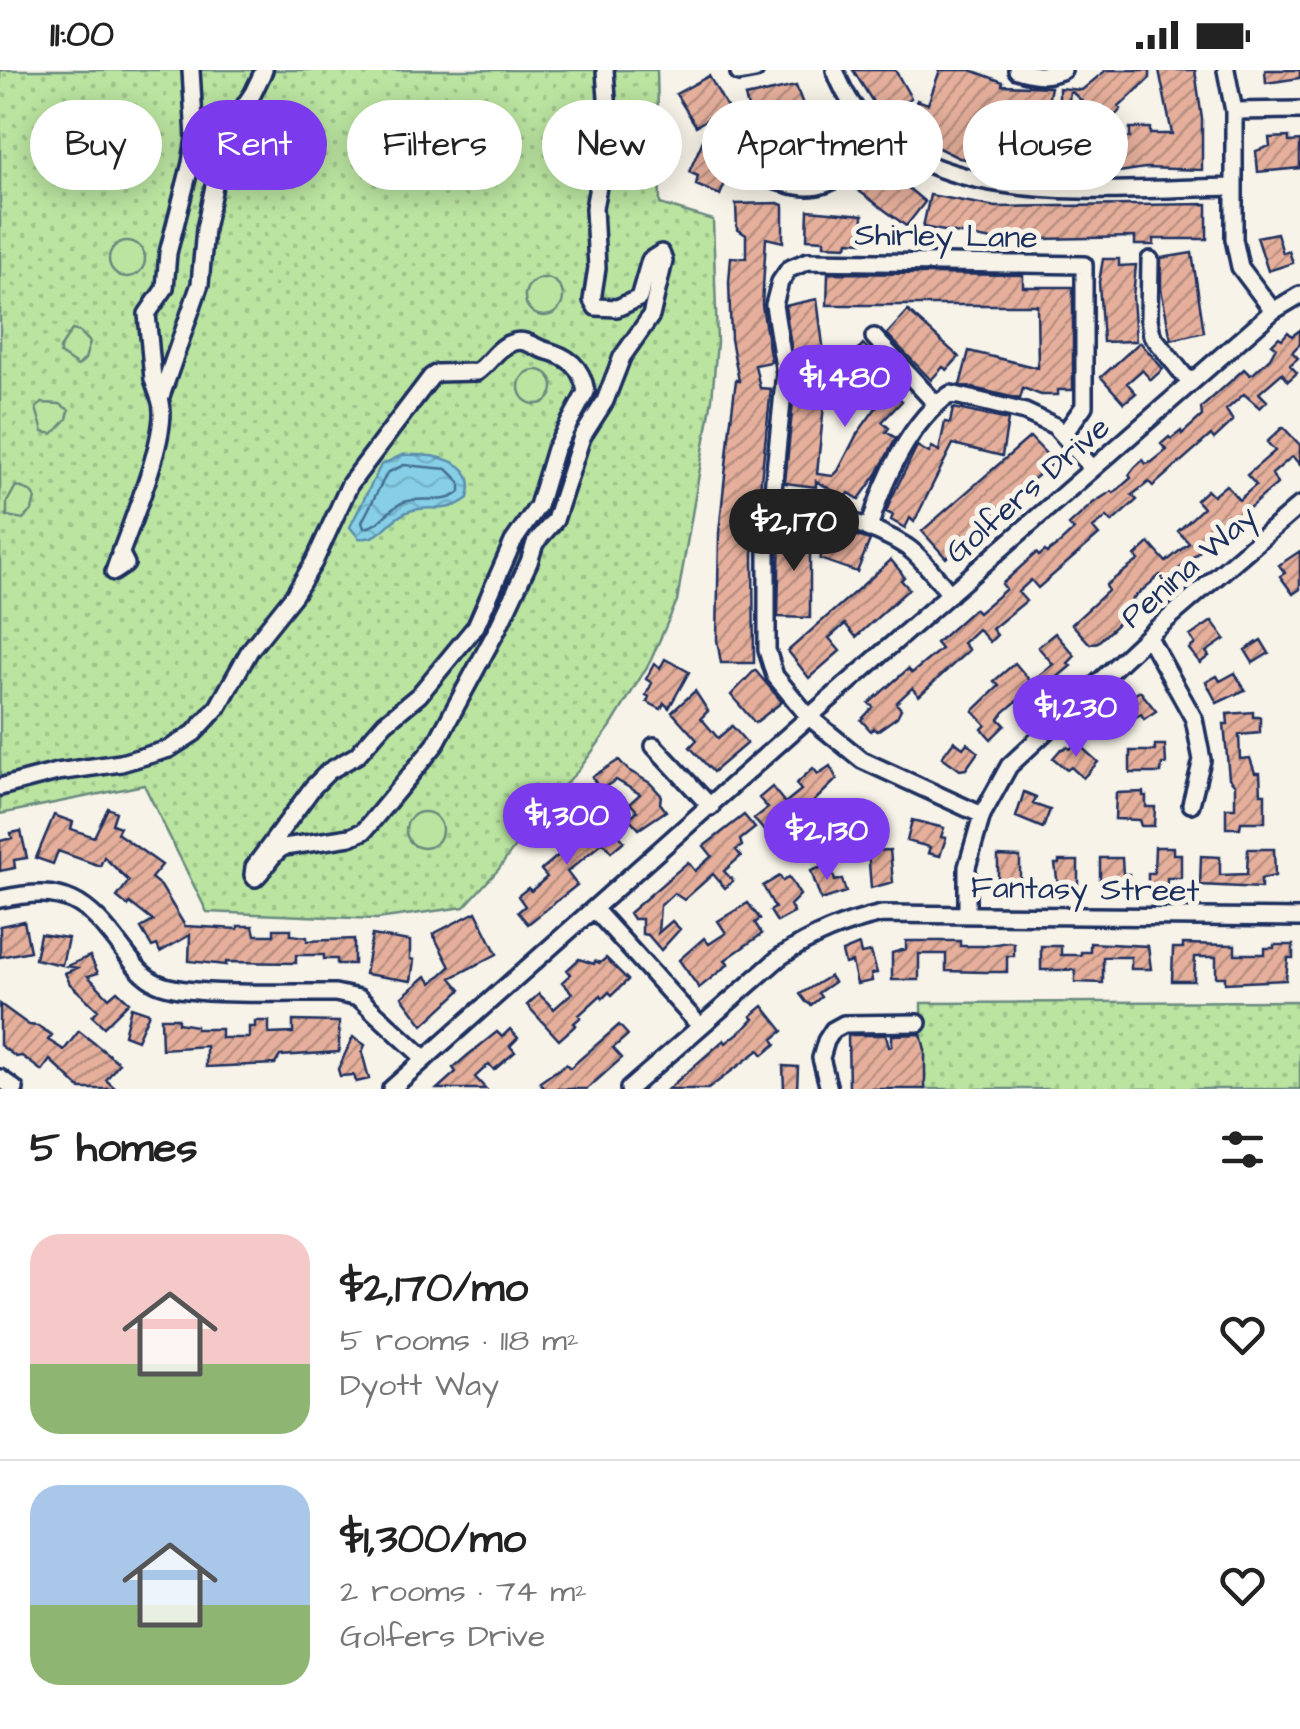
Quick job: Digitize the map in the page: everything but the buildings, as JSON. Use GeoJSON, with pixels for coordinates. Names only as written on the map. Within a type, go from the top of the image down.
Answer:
{"type":"FeatureCollection","features":[{"type":"Feature","properties":{"kind":"street"},"geometry":{"type":"LineString","coordinates":[[120,552],[160,438],[164,409],[153,378],[147,314],[165,288],[168,253],[191,164],[195,138],[191,70]]}},
{"type":"Feature","properties":{"kind":"street"},"geometry":{"type":"LineString","coordinates":[[160,399],[200,284],[205,229],[227,132],[264,70]]}},
{"type":"Feature","properties":{"kind":"street"},"geometry":{"type":"LineString","coordinates":[[0,787],[57,772],[121,763],[168,749],[194,733],[218,707],[250,650],[294,594],[314,562],[350,484],[430,376],[477,372],[504,346],[527,341],[572,361],[586,392],[557,443],[538,506],[513,542],[476,626],[420,695],[385,723],[357,755],[329,772],[300,801],[254,867],[253,876],[260,874],[274,852],[284,847],[355,836],[372,824],[429,754],[458,708],[535,543],[555,520],[582,437],[605,401],[622,357],[654,308],[664,261],[662,253],[650,260],[639,298],[608,309],[596,307],[592,300],[597,268],[594,208],[609,127],[605,70]]}},
{"type":"Feature","properties":{"kind":"street"},"geometry":{"type":"LineString","coordinates":[[835,70],[850,100]]}},
{"type":"Feature","properties":{"kind":"street"},"geometry":{"type":"LineString","coordinates":[[1017,70],[1034,76],[1063,70]]}},
{"type":"Feature","properties":{"kind":"street"},"geometry":{"type":"LineString","coordinates":[[1226,70],[1234,112],[1234,239],[1240,267],[1273,311]]}},
{"type":"Feature","properties":{"kind":"street"},"geometry":{"type":"LineString","coordinates":[[1234,112],[1300,110]]}},
{"type":"Feature","properties":{"kind":"street"},"geometry":{"type":"LineString","coordinates":[[943,168],[990,184],[1009,186],[1234,187]]}},
{"type":"Feature","properties":{"kind":"street"},"geometry":{"type":"LineString","coordinates":[[1150,260],[1152,335],[1190,383]]}},
{"type":"Feature","properties":{"kind":"street","name":"Shirley Lane"},"geometry":{"type":"LineString","coordinates":[[770,508],[784,373],[774,306],[780,282],[789,269],[808,261],[1084,265],[1084,406],[1064,434]]}},
{"type":"Feature","properties":{"kind":"street","name":"Golfers Drive"},"geometry":{"type":"LineString","coordinates":[[392,1089],[1092,468],[1273,311],[1300,295]]}},
{"type":"Feature","properties":{"kind":"street"},"geometry":{"type":"LineString","coordinates":[[874,338],[935,404]]}},
{"type":"Feature","properties":{"kind":"street"},"geometry":{"type":"LineString","coordinates":[[869,528],[879,494],[924,416],[950,394],[1026,412],[1055,426],[1092,468]]}},
{"type":"Feature","properties":{"kind":"street","name":"Penina Way"},"geometry":{"type":"LineString","coordinates":[[967,914],[967,867],[982,815],[1009,766],[1148,636],[1300,505]]}},
{"type":"Feature","properties":{"kind":"street"},"geometry":{"type":"LineString","coordinates":[[950,594],[910,548],[869,528],[813,511],[770,508],[767,650],[775,676],[809,717],[862,760],[982,815]]}},
{"type":"Feature","properties":{"kind":"street"},"geometry":{"type":"LineString","coordinates":[[1148,636],[1194,719],[1202,760],[1191,804]]}},
{"type":"Feature","properties":{"kind":"street"},"geometry":{"type":"LineString","coordinates":[[654,746],[711,806]]}},
{"type":"Feature","properties":{"kind":"street"},"geometry":{"type":"LineString","coordinates":[[0,899],[24,894],[55,895],[80,902],[99,918],[140,972],[158,984],[185,990],[335,992],[359,998],[425,1059]]}},
{"type":"Feature","properties":{"kind":"street"},"geometry":{"type":"LineString","coordinates":[[595,910],[700,1026]]}},
{"type":"Feature","properties":{"kind":"street","name":"Fantasy Street"},"geometry":{"type":"LineString","coordinates":[[629,1089],[780,957],[807,938],[844,922],[882,914],[1300,918]]}},
{"type":"Feature","properties":{"kind":"street"},"geometry":{"type":"LineString","coordinates":[[829,1089],[820,1058],[834,1030],[844,1024],[918,1023]]}},
{"type":"Feature","properties":{"kind":"street"},"geometry":{"type":"LineString","coordinates":[[0,1078],[15,1089]]}},
{"type":"Feature","properties":{"kind":"green space"},"geometry":{"type":"Polygon","coordinates":[[[0,70],[657,70],[658,100],[542,100],[542,190],[660,190],[660,204],[713,220],[717,342],[712,399],[677,601],[650,662],[611,726],[578,771],[545,805],[498,870],[464,907],[377,919],[207,912],[144,785],[0,814],[0,70]]]}},
{"type":"Feature","properties":{"kind":"green space"},"geometry":{"type":"Polygon","coordinates":[[[127,241],[140,246],[145,259],[140,272],[127,277],[114,272],[109,259],[114,246],[127,241]]]}},
{"type":"Feature","properties":{"kind":"green space"},"geometry":{"type":"Polygon","coordinates":[[[544,278],[557,284],[563,297],[557,310],[544,316],[531,310],[525,297],[531,284],[544,278]]]}},
{"type":"Feature","properties":{"kind":"green space"},"geometry":{"type":"Polygon","coordinates":[[[72,330],[90,342],[85,359],[78,366],[60,354],[72,330]]]}},
{"type":"Feature","properties":{"kind":"green space"},"geometry":{"type":"Polygon","coordinates":[[[536,370],[548,375],[553,387],[548,399],[536,404],[524,399],[519,387],[524,375],[536,370]]]}},
{"type":"Feature","properties":{"kind":"green space"},"geometry":{"type":"Polygon","coordinates":[[[42,403],[60,404],[69,410],[67,419],[53,434],[43,432],[36,408],[42,403]]]}},
{"type":"Feature","properties":{"kind":"green space"},"geometry":{"type":"Polygon","coordinates":[[[16,486],[30,491],[35,498],[32,510],[23,519],[7,516],[7,502],[16,486]]]}},
{"type":"Feature","properties":{"kind":"green space"},"geometry":{"type":"Polygon","coordinates":[[[424,812],[437,817],[442,830],[437,843],[424,848],[411,843],[406,830],[411,817],[424,812]]]}},
{"type":"Feature","properties":{"kind":"green space"},"geometry":{"type":"Polygon","coordinates":[[[1300,1001],[1300,1089],[922,1089],[921,1003],[1300,1001]]]}},
{"type":"Feature","properties":{"kind":"water"},"geometry":{"type":"Polygon","coordinates":[[[402,455],[439,458],[460,467],[470,485],[468,498],[452,507],[407,512],[379,533],[359,538],[350,527],[381,465],[402,455]]]}}]}
